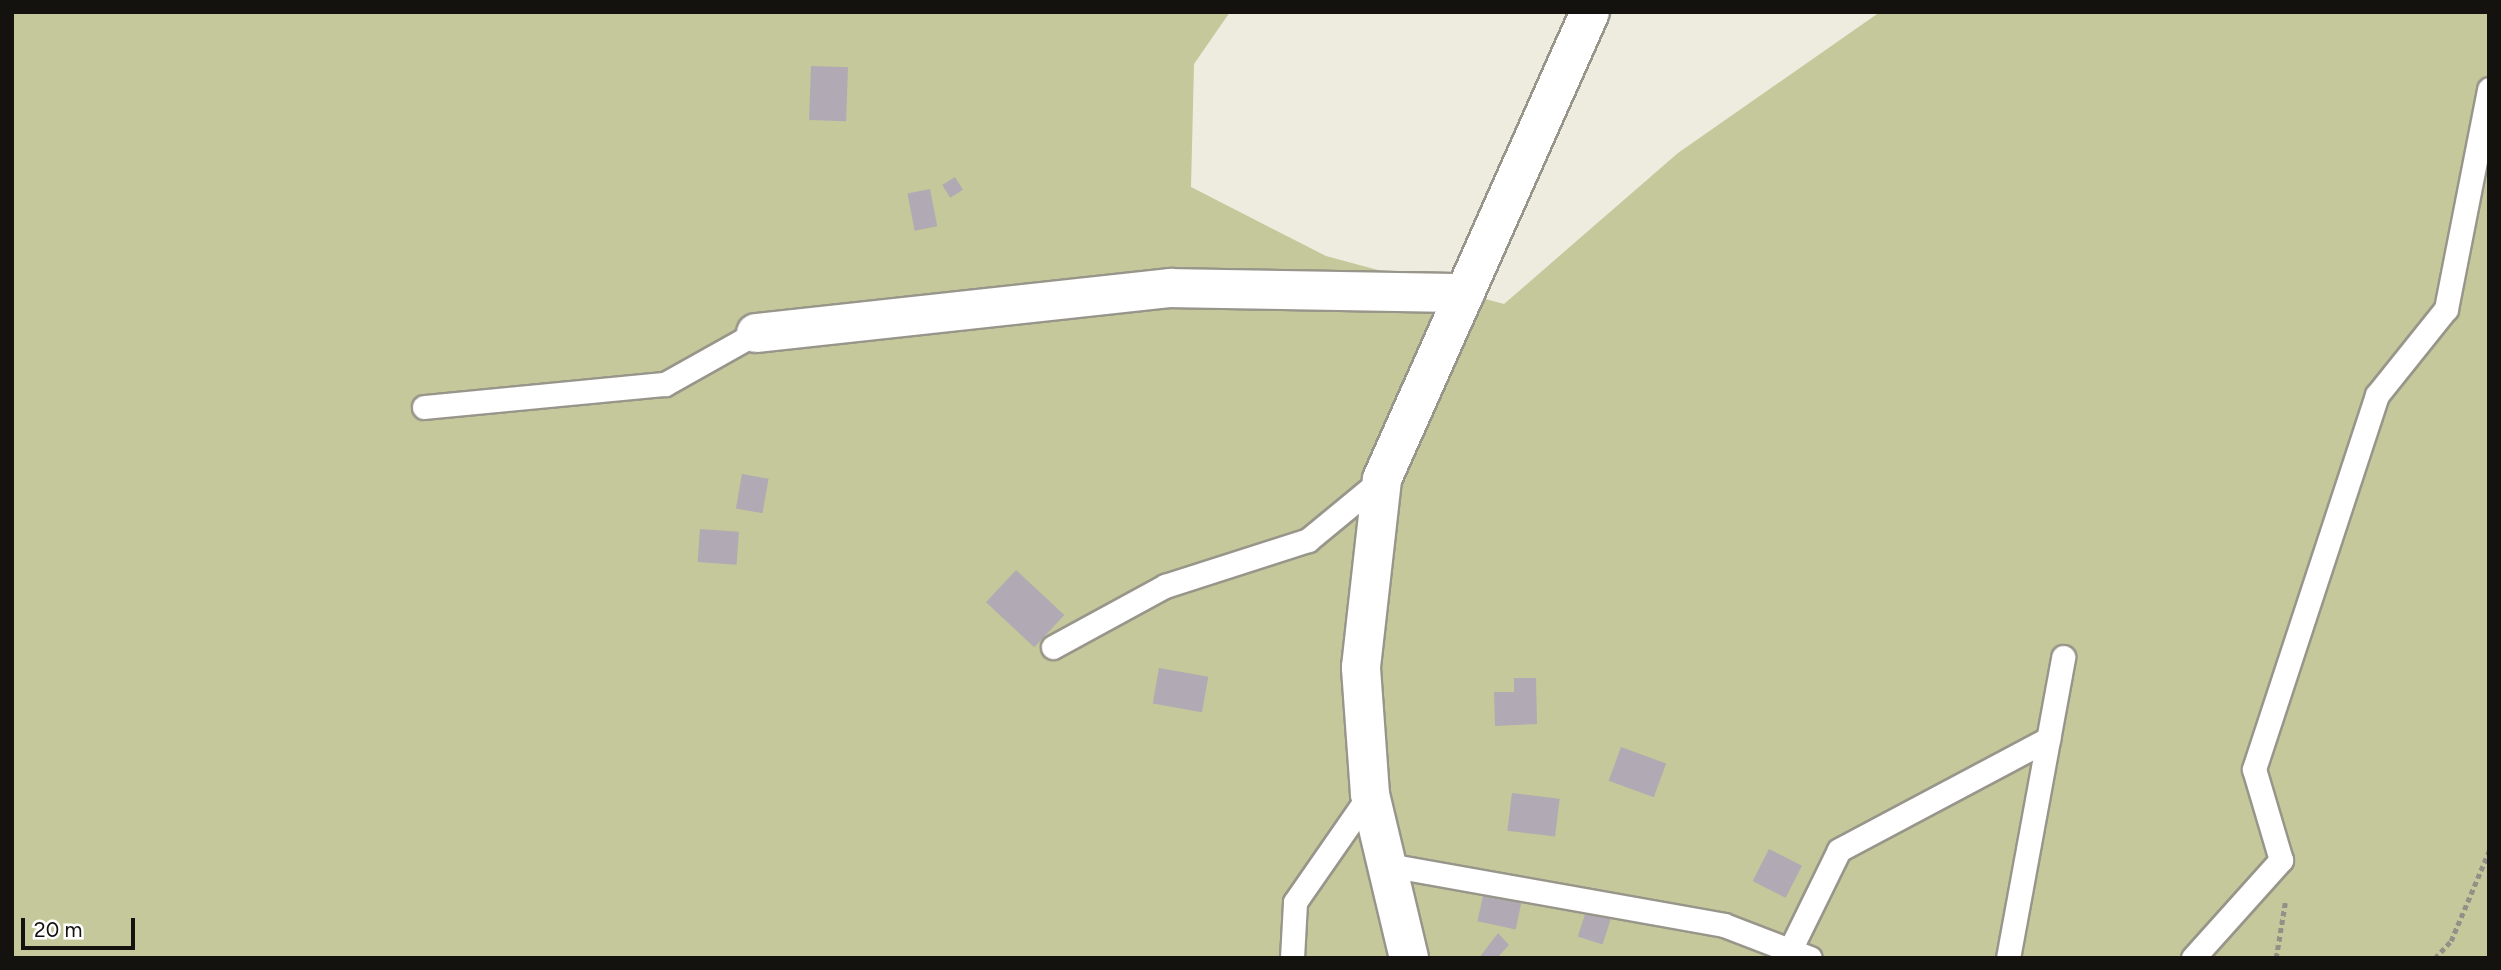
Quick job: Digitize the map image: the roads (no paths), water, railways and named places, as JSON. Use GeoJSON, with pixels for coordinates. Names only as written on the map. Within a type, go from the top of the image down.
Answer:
{"type":"FeatureCollection","features":[{"type":"Feature","properties":{"kind":"street"},"geometry":{"type":"LineString","coordinates":[[1409,958],[1370,794],[1361,667],[1382,479],[1590,12]]}},
{"type":"Feature","properties":{"kind":"street"},"geometry":{"type":"LineString","coordinates":[[756,333],[1171,288],[1465,293]]}},
{"type":"Feature","properties":{"kind":"lane"},"geometry":{"type":"LineString","coordinates":[[2193,958],[2281,860],[2254,769],[2376,396],[2446,309],[2489,89]]}},
{"type":"Feature","properties":{"kind":"lane"},"geometry":{"type":"LineString","coordinates":[[424,407],[665,384],[756,333]]}},
{"type":"Feature","properties":{"kind":"lane"},"geometry":{"type":"LineString","coordinates":[[1053,647],[1165,586],[1308,540],[1382,479]]}},
{"type":"Feature","properties":{"kind":"lane"},"geometry":{"type":"LineString","coordinates":[[2008,958],[2063,656]]}},
{"type":"Feature","properties":{"kind":"lane"},"geometry":{"type":"LineString","coordinates":[[1388,865],[1724,926],[1800,954],[1839,850],[2048,739]]}},
{"type":"Feature","properties":{"kind":"lane"},"geometry":{"type":"LineString","coordinates":[[1292,958],[1295,902],[1370,794]]}}]}
